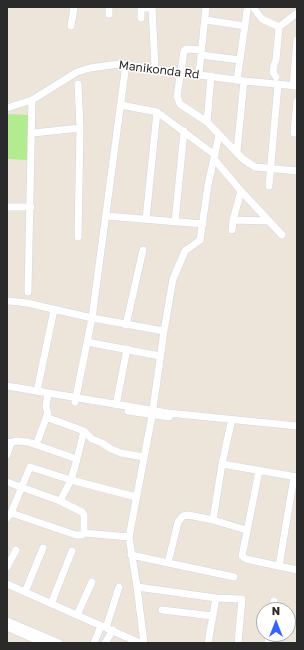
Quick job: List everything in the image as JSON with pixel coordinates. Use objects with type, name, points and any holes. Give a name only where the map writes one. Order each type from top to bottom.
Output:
[{"type":"street","points":[[71,26],[74,7]]},
{"type":"street","points":[[199,74],[206,7]]},
{"type":"street","points":[[141,18],[141,8],[152,8],[156,68]]},
{"type":"street","points":[[237,151],[240,60],[245,26],[250,9],[262,19],[279,26]]},
{"type":"street","points":[[269,186],[269,170],[278,72],[276,60],[279,26],[297,13]]},
{"type":"street","points":[[205,20],[245,26]]},
{"type":"street","points":[[295,86],[297,40]]},
{"type":"street","points":[[240,60],[186,49],[184,51],[177,96],[180,104],[207,122],[237,151],[243,159],[255,168],[297,172]]},
{"type":"street","points":[[76,400],[92,318],[126,64]]},
{"type":"street","name":"Manikonda Rd","points":[[7,108],[30,101],[77,72],[102,65],[126,64],[240,80],[276,82],[295,86]]},
{"type":"street","points":[[207,122],[211,76]]},
{"type":"street","points":[[78,84],[80,128],[78,237]]},
{"type":"street","points":[[28,292],[32,133],[30,101]]},
{"type":"street","points":[[297,101],[294,133],[297,133]]},
{"type":"street","points":[[121,105],[157,112],[184,131],[214,157],[241,191],[282,235]]},
{"type":"street","points":[[146,219],[157,112]]},
{"type":"street","points":[[32,133],[80,128]]},
{"type":"street","points":[[175,222],[184,131]]},
{"type":"street","points":[[144,643],[129,537],[152,413],[173,279],[185,251],[200,240],[219,135]]},
{"type":"street","points":[[232,230],[233,220],[241,191]]},
{"type":"street","points":[[7,207],[30,207]]},
{"type":"street","points":[[106,216],[203,224]]},
{"type":"street","points":[[233,220],[268,221]]},
{"type":"street","points":[[126,325],[143,250]]},
{"type":"street","points":[[9,301],[26,303],[126,325],[164,331]]},
{"type":"street","points":[[37,391],[54,310]]},
{"type":"street","points":[[87,342],[160,356]]},
{"type":"street","points":[[116,405],[127,349]]},
{"type":"street","points":[[7,386],[37,391],[48,395]]},
{"type":"street","points":[[7,390],[48,395],[152,413],[297,430]]},
{"type":"street","points":[[36,445],[48,413],[46,407],[48,395]]},
{"type":"street","points":[[76,400],[116,405],[152,413],[297,426]]},
{"type":"street","points":[[46,417],[84,431],[92,440],[102,443],[121,453],[144,456]]},
{"type":"street","points":[[213,520],[222,464],[231,423]]},
{"type":"street","points":[[60,501],[71,480],[84,431]]},
{"type":"street","points":[[7,455],[9,443],[22,440],[77,459]]},
{"type":"street","points":[[222,464],[296,477],[279,566]]},
{"type":"street","points":[[129,537],[84,533],[82,535],[76,535],[9,516],[30,467],[71,480],[136,497]]},
{"type":"street","points":[[259,471],[246,530],[242,553],[243,558],[297,570]]},
{"type":"street","points":[[7,482],[60,501],[82,512],[84,515],[84,533]]},
{"type":"street","points":[[168,563],[178,522],[183,516],[188,515],[213,520],[246,530]]},
{"type":"street","points":[[25,592],[43,548]]},
{"type":"street","points":[[7,567],[16,550]]},
{"type":"street","points":[[51,604],[72,552]]},
{"type":"street","points":[[131,555],[234,578]]},
{"type":"street","points":[[77,615],[92,582]]},
{"type":"street","points":[[7,584],[140,643]]},
{"type":"street","points":[[105,643],[107,628],[120,587]]},
{"type":"street","points":[[137,587],[216,598],[242,599],[238,643]]},
{"type":"street","points":[[208,643],[216,598]]},
{"type":"street","points":[[162,610],[213,616]]},
{"type":"street","points":[[7,621],[59,643]]},
{"type":"street","points":[[7,628],[43,643]]},
{"type":"street","points":[[94,643],[107,628]]},
{"type":"green space","points":[[7,115],[28,115],[28,160],[7,159]]}]
